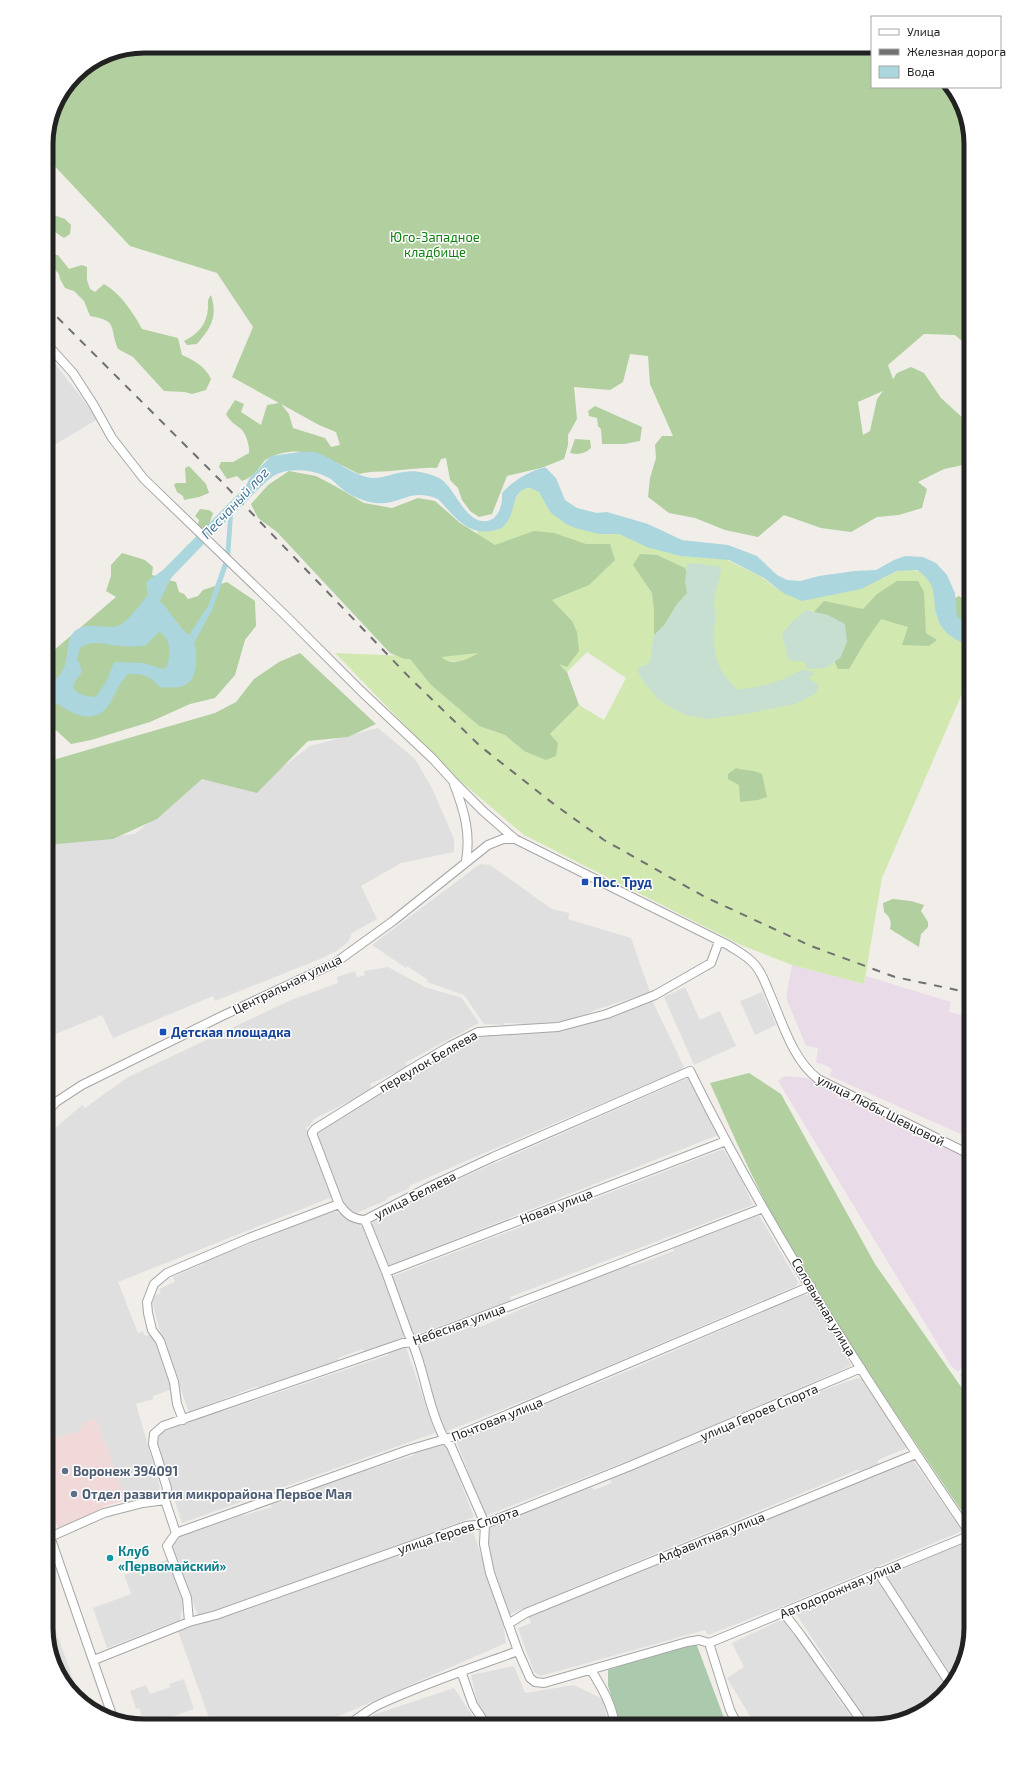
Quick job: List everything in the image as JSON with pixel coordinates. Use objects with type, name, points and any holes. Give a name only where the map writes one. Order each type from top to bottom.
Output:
[{"type":"street","name":"улица Любы Шевцовой","points":[[53,351],[73,373],[93,404],[112,438],[144,479],[361,691],[433,759],[453,781],[515,839],[719,941],[747,957],[760,972],[793,1047],[801,1061],[812,1075],[964,1152]]},
{"type":"street","points":[[453,781],[463,809],[469,836],[466,861]]},
{"type":"street","name":"Центральная улица","points":[[53,1105],[82,1085],[222,1016],[335,963],[393,921],[466,861],[494,841],[508,838],[515,839]]},
{"type":"street","name":"переулок Беляева","points":[[339,1204],[312,1133],[315,1129],[450,1046],[478,1032],[558,1027],[607,1014],[654,995],[711,963],[719,941]]},
{"type":"street","name":"Соловьиная улица","points":[[690,1071],[763,1208],[861,1368],[916,1454],[964,1525]]},
{"type":"street","name":"улица Беляева","points":[[339,1204],[346,1214],[354,1219],[365,1220],[431,1186],[493,1157],[690,1071]]},
{"type":"street","name":"Новая улица","points":[[386,1272],[726,1141]]},
{"type":"street","points":[[182,1420],[177,1404],[174,1382],[160,1341],[152,1330],[148,1313],[147,1302],[149,1293],[154,1284],[160,1276],[249,1238],[339,1204]]},
{"type":"street","name":"Небесная улица","points":[[165,1500],[167,1488],[154,1444],[154,1434],[162,1426],[396,1346],[413,1342],[497,1312],[582,1277],[763,1208]]},
{"type":"street","points":[[365,1220],[408,1333],[413,1342],[429,1400],[442,1435],[451,1446],[485,1524],[484,1544],[490,1573],[518,1651],[530,1678],[535,1682],[544,1683],[687,1642],[699,1640],[709,1643],[730,1710],[734,1719]]},
{"type":"street","name":"Почтовая улица","points":[[176,1533],[408,1450],[446,1439],[604,1375],[811,1286]]},
{"type":"street","name":"улица Героев Спорта","points":[[94,1660],[189,1622],[216,1615],[466,1526],[485,1524],[630,1466],[861,1368]]},
{"type":"street","name":"Алфавитная улица","points":[[508,1624],[526,1613],[916,1454]]},
{"type":"street","points":[[53,1537],[82,1525],[104,1513],[143,1503],[165,1500],[176,1533],[167,1546],[188,1598],[189,1622]]},
{"type":"street","name":"Автодорожная улица","points":[[709,1643],[964,1538]]},
{"type":"street","points":[[53,1546],[111,1713]]},
{"type":"street","points":[[878,1572],[947,1680]]},
{"type":"street","points":[[783,1612],[860,1719]]},
{"type":"street","points":[[364,1719],[378,1706],[461,1671],[518,1651]]},
{"type":"street","points":[[590,1670],[606,1695],[612,1709],[614,1719]]},
{"type":"street","points":[[461,1671],[473,1705],[482,1719]]},
{"type":"shaded area","points":[[53,361],[98,419],[53,446]]},
{"type":"shaded area","points":[[378,728],[415,759],[432,788],[454,839],[454,852],[401,863],[361,886],[377,919],[352,933],[348,942],[337,951],[320,959],[215,1001],[213,996],[113,1038],[102,1015],[53,1035],[53,841],[135,834],[205,775],[255,788],[310,746]]},
{"type":"shaded area","points":[[480,864],[490,865],[552,909],[569,913],[568,919],[631,938],[650,992],[595,1010],[574,1021],[554,1025],[505,1023],[504,1025],[484,1024],[464,995],[427,982],[428,980],[407,966],[406,968],[372,945]]},
{"type":"shaded area","points":[[792,965],[864,984],[866,976],[951,1002],[949,1012],[964,1015],[964,1136],[830,1076],[832,1069],[823,1064],[816,1063],[818,1048],[806,1046],[786,998]]},
{"type":"shaded area","points":[[388,967],[425,987],[462,998],[479,1023],[405,1063],[407,1067],[370,1084],[372,1090],[314,1119],[309,1126],[306,1127],[335,1196],[118,1282],[138,1333],[143,1331],[145,1336],[153,1334],[173,1389],[153,1396],[153,1399],[136,1404],[160,1487],[158,1492],[126,1500],[96,1419],[81,1430],[53,1440],[54,1129],[82,1105],[85,1108],[128,1077],[291,1000],[338,983],[337,977],[355,971],[357,977],[365,975],[364,971]]},
{"type":"shaded area","points":[[685,987],[700,1020],[720,1011],[736,1046],[694,1065],[664,997]]},
{"type":"shaded area","points":[[762,992],[776,1025],[755,1035],[740,1001]]},
{"type":"shaded area","points":[[652,1000],[684,1067],[681,1070],[409,1186],[410,1188],[387,1198],[387,1200],[356,1213],[349,1209],[344,1202],[315,1133],[411,1072],[463,1042],[481,1035],[558,1031],[630,1010]]},
{"type":"shaded area","points":[[784,1076],[807,1078],[964,1157],[964,1365],[958,1372],[951,1366],[778,1081]]},
{"type":"shaded area","points":[[690,1077],[718,1135],[390,1265],[385,1262],[371,1226],[373,1222],[408,1207],[407,1205],[431,1194],[430,1192]]},
{"type":"shaded area","points":[[723,1149],[738,1173],[753,1205],[510,1297],[511,1301],[413,1336],[391,1277]]},
{"type":"shaded area","points":[[331,1211],[340,1213],[356,1221],[365,1229],[404,1337],[364,1353],[363,1349],[338,1358],[339,1361],[262,1387],[255,1387],[189,1412],[159,1328],[151,1297],[161,1293],[159,1289],[175,1282],[173,1277],[203,1264],[202,1263]]},
{"type":"shaded area","points":[[759,1215],[798,1282],[796,1286],[556,1388],[445,1432],[427,1381],[419,1346],[479,1324],[480,1327],[586,1281],[629,1265],[630,1267],[674,1251],[673,1248]]},
{"type":"shaded area","points":[[804,1294],[810,1296],[851,1365],[653,1451],[485,1516],[456,1440],[527,1413],[526,1412],[630,1370]]},
{"type":"shaded area","points":[[406,1347],[435,1433],[182,1523],[155,1439],[158,1434],[223,1409],[224,1411],[389,1355],[388,1352]]},
{"type":"shaded area","points":[[964,1370],[964,1381],[960,1375]]},
{"type":"shaded area","points":[[857,1378],[863,1379],[907,1448],[878,1460],[878,1465],[861,1471],[857,1470],[510,1614],[489,1555],[488,1527],[592,1487],[594,1490],[612,1483],[610,1479],[709,1438],[719,1436],[821,1391]]},
{"type":"shaded area","points":[[96,1419],[126,1500],[105,1506],[90,1517],[58,1528],[53,1515],[53,1440],[81,1430],[83,1423]]},
{"type":"shaded area","points":[[445,1442],[474,1517],[316,1575],[198,1616],[172,1546],[180,1536],[244,1514],[245,1515],[272,1507],[271,1505],[334,1481],[414,1455],[414,1452]]},
{"type":"shaded area","points":[[913,1460],[962,1531],[793,1602],[708,1635],[705,1630],[541,1676],[534,1672],[518,1628],[531,1623],[529,1617],[736,1531]]},
{"type":"shaded area","points":[[472,1528],[502,1618],[506,1643],[332,1719],[206,1719],[209,1718],[178,1631]]},
{"type":"shaded area","points":[[964,1541],[963,1640],[957,1663],[951,1675],[886,1577]]},
{"type":"shaded area","points":[[169,1559],[184,1600],[180,1620],[107,1648],[93,1608],[131,1594],[124,1575]]},
{"type":"shaded area","points":[[877,1578],[945,1683],[924,1704],[913,1710],[896,1716],[867,1719],[795,1612]]},
{"type":"shaded area","points":[[783,1619],[794,1635],[796,1635],[852,1719],[752,1719],[727,1678],[744,1667],[732,1643]]},
{"type":"shaded area","points":[[53,1623],[76,1688],[68,1679],[58,1657],[53,1634]]},
{"type":"shaded area","points":[[513,1666],[525,1693],[574,1685],[603,1699],[607,1719],[488,1719],[478,1704],[471,1675]]},
{"type":"shaded area","points":[[184,1679],[194,1709],[165,1719],[143,1719],[139,1708],[136,1709],[130,1691],[146,1685],[150,1694],[171,1687],[169,1684]]},
{"type":"shaded area","points":[[454,1688],[474,1719],[371,1719],[373,1715]]},
{"type":"green space","name":"Юго-Западное кладбище","points":[[144,53],[871,53],[871,88],[945,88],[955,104],[962,126],[964,138],[964,343],[955,335],[924,334],[888,365],[893,379],[897,373],[911,367],[924,373],[941,398],[963,418],[963,465],[944,469],[918,482],[927,489],[922,508],[899,515],[877,517],[851,532],[821,528],[784,515],[758,537],[725,530],[695,518],[669,513],[648,497],[650,478],[656,458],[655,445],[662,436],[673,436],[650,384],[648,356],[630,354],[623,382],[610,390],[574,387],[577,419],[568,435],[568,445],[564,459],[541,468],[507,476],[492,514],[479,517],[470,511],[462,500],[458,488],[450,480],[446,458],[441,459],[437,468],[420,468],[359,474],[326,458],[314,454],[292,452],[279,454],[267,459],[253,474],[242,481],[237,476],[227,479],[219,467],[221,462],[233,462],[249,453],[246,437],[241,429],[231,421],[226,414],[235,400],[244,404],[241,412],[261,425],[267,405],[279,403],[232,377],[253,327],[217,273],[130,246],[53,164],[53,138],[56,121],[68,93],[84,76],[99,65],[121,56]],"holes":[[[883,391],[877,399],[870,431],[863,435],[858,402]],[[281,404],[319,425],[336,432],[340,445],[331,447],[325,438],[293,428],[289,414]]]},
{"type":"green space","points":[[53,215],[65,219],[71,225],[70,234],[64,238],[53,230]]},
{"type":"green space","points":[[53,255],[58,255],[69,269],[82,265],[87,267],[87,280],[90,289],[95,292],[104,284],[110,288],[126,304],[142,329],[178,338],[182,355],[199,364],[209,375],[211,379],[206,390],[192,394],[185,392],[164,391],[133,357],[118,349],[112,326],[105,320],[90,316],[84,301],[74,291],[65,288],[59,274],[53,268]]},
{"type":"green space","points":[[211,295],[214,310],[212,322],[206,333],[197,344],[187,345],[184,341],[194,335],[204,324],[208,308],[208,300]]},
{"type":"green space","points":[[595,406],[642,427],[640,441],[624,444],[602,444],[601,429],[598,426],[597,418],[589,416],[588,411]]},
{"type":"green space","points":[[575,439],[590,440],[591,448],[581,454],[570,453]]},
{"type":"green space","points":[[189,466],[206,484],[209,493],[184,500],[183,496],[177,492],[174,485],[176,483],[186,483],[185,468]]},
{"type":"green space","points":[[289,471],[316,476],[364,503],[392,508],[418,498],[435,501],[460,523],[495,545],[534,531],[554,533],[586,544],[610,544],[615,560],[589,585],[552,600],[572,621],[577,632],[579,651],[567,667],[559,664],[567,672],[579,705],[550,734],[558,743],[556,756],[546,760],[524,751],[505,735],[479,726],[431,685],[410,659],[405,659],[390,653],[277,532],[258,518],[251,504],[268,485]],"holes":[[[478,653],[474,656],[455,662],[450,662],[441,657]]]},
{"type":"green space","points":[[530,488],[539,492],[541,495],[636,541],[680,556],[725,559],[760,576],[783,593],[884,578],[904,570],[917,571],[928,579],[932,586],[936,602],[937,617],[964,639],[964,689],[882,878],[864,984],[792,965],[741,945],[524,835],[452,774],[335,653],[408,656],[431,685],[479,726],[505,735],[524,751],[550,734],[579,705],[604,720],[626,678],[587,652],[567,672],[548,653],[483,651],[462,662],[445,661],[413,644],[478,531],[487,531],[509,519],[513,504],[521,490]]},
{"type":"green space","points":[[200,509],[209,510],[213,513],[206,529],[199,529],[199,520],[195,516]]},
{"type":"green space","points":[[122,553],[145,560],[153,567],[152,575],[176,582],[179,592],[184,594],[188,599],[198,596],[203,590],[227,582],[255,601],[256,626],[245,640],[235,675],[215,698],[190,704],[150,722],[91,740],[71,744],[53,727],[53,651],[116,597],[106,591],[111,576],[111,565]]},
{"type":"green space","points":[[640,554],[657,555],[685,568],[693,584],[674,631],[654,635],[652,593],[633,565]]},
{"type":"green space","points":[[696,563],[721,567],[714,598],[714,639],[716,656],[719,665],[729,681],[737,689],[745,689],[779,681],[801,670],[809,671],[815,674],[808,678],[818,685],[818,689],[815,694],[795,704],[745,714],[708,719],[685,715],[660,701],[642,680],[638,672],[639,667],[650,662],[654,635],[664,625],[677,604],[687,593],[685,582],[687,564]]},
{"type":"green space","points":[[897,581],[918,581],[924,592],[926,633],[937,640],[929,646],[902,645],[908,627],[881,619],[849,669],[838,669],[812,614],[824,601],[863,609],[877,594]]},
{"type":"green space","points":[[959,596],[964,599],[964,625],[954,621],[953,602],[955,598]]},
{"type":"green space","points":[[806,610],[828,615],[845,624],[847,642],[840,658],[826,668],[807,669],[805,662],[788,660],[782,633]]},
{"type":"green space","points":[[300,653],[376,724],[348,737],[308,741],[257,793],[202,779],[157,819],[113,839],[53,844],[53,760],[215,713],[236,702],[254,679],[279,662]]},
{"type":"green space","points":[[736,768],[755,771],[762,774],[767,797],[758,800],[740,802],[739,785],[728,779],[728,774]]},
{"type":"green space","points":[[893,899],[911,901],[924,905],[921,911],[928,922],[928,927],[921,934],[919,947],[890,929],[891,921],[884,912],[883,903]]},
{"type":"green space","points":[[749,1073],[781,1094],[875,1264],[964,1391],[964,1515],[834,1319],[779,1228],[738,1146],[710,1083]]},
{"type":"green space","points":[[696,1643],[724,1719],[618,1719],[608,1686],[608,1670],[675,1648]]},
{"type":"water","name":"Песчаный лог","points":[[300,452],[316,452],[359,475],[367,477],[382,477],[408,471],[429,474],[437,477],[448,486],[469,514],[475,519],[487,521],[496,516],[502,503],[502,493],[511,484],[533,471],[545,467],[556,478],[565,500],[577,508],[597,513],[607,512],[648,524],[682,540],[728,545],[757,556],[777,575],[787,580],[800,581],[819,576],[855,571],[876,570],[905,556],[923,557],[936,563],[947,575],[955,593],[957,617],[964,622],[964,643],[951,636],[943,629],[938,619],[932,587],[924,576],[917,570],[897,571],[861,589],[802,601],[783,593],[764,578],[729,560],[680,556],[647,547],[619,534],[599,534],[575,528],[566,524],[550,512],[539,492],[530,488],[521,491],[518,494],[510,517],[502,528],[491,531],[481,531],[465,526],[438,499],[420,495],[391,502],[376,503],[363,500],[350,494],[331,479],[318,473],[296,470],[275,475],[260,487],[233,514],[230,559],[213,608],[194,643],[196,649],[196,661],[195,670],[190,681],[181,687],[160,687],[146,676],[128,674],[110,703],[96,716],[87,717],[79,715],[53,701],[53,680],[55,680],[64,668],[68,645],[72,634],[81,627],[113,627],[126,621],[148,595],[146,582],[163,570],[246,486],[249,479],[271,456]],"holes":[[[228,519],[225,558],[208,606],[189,635],[160,601],[171,578]],[[159,632],[163,635],[169,648],[169,659],[166,668],[162,669],[144,663],[114,662],[106,682],[96,697],[80,694],[73,687],[81,674],[80,665],[77,659],[80,648],[85,645],[100,643],[123,646],[143,646],[146,645]]]},
{"type":"railway","points":[[53,313],[220,480],[410,678],[480,746],[555,805],[604,840],[705,897],[811,946],[895,977],[964,992]]},
{"type":"place","name":"Пос. Труд","points":[[585,882]]},
{"type":"place","name":"Детская площадка","points":[[163,1032]]},
{"type":"place","name":"Воронеж 394091","points":[[65,1471]]},
{"type":"place","name":"Отдел развития микрорайона Первое Мая","points":[[74,1494]]},
{"type":"place","name":"Клуб «Первомайский»","points":[[110,1558]]}]
